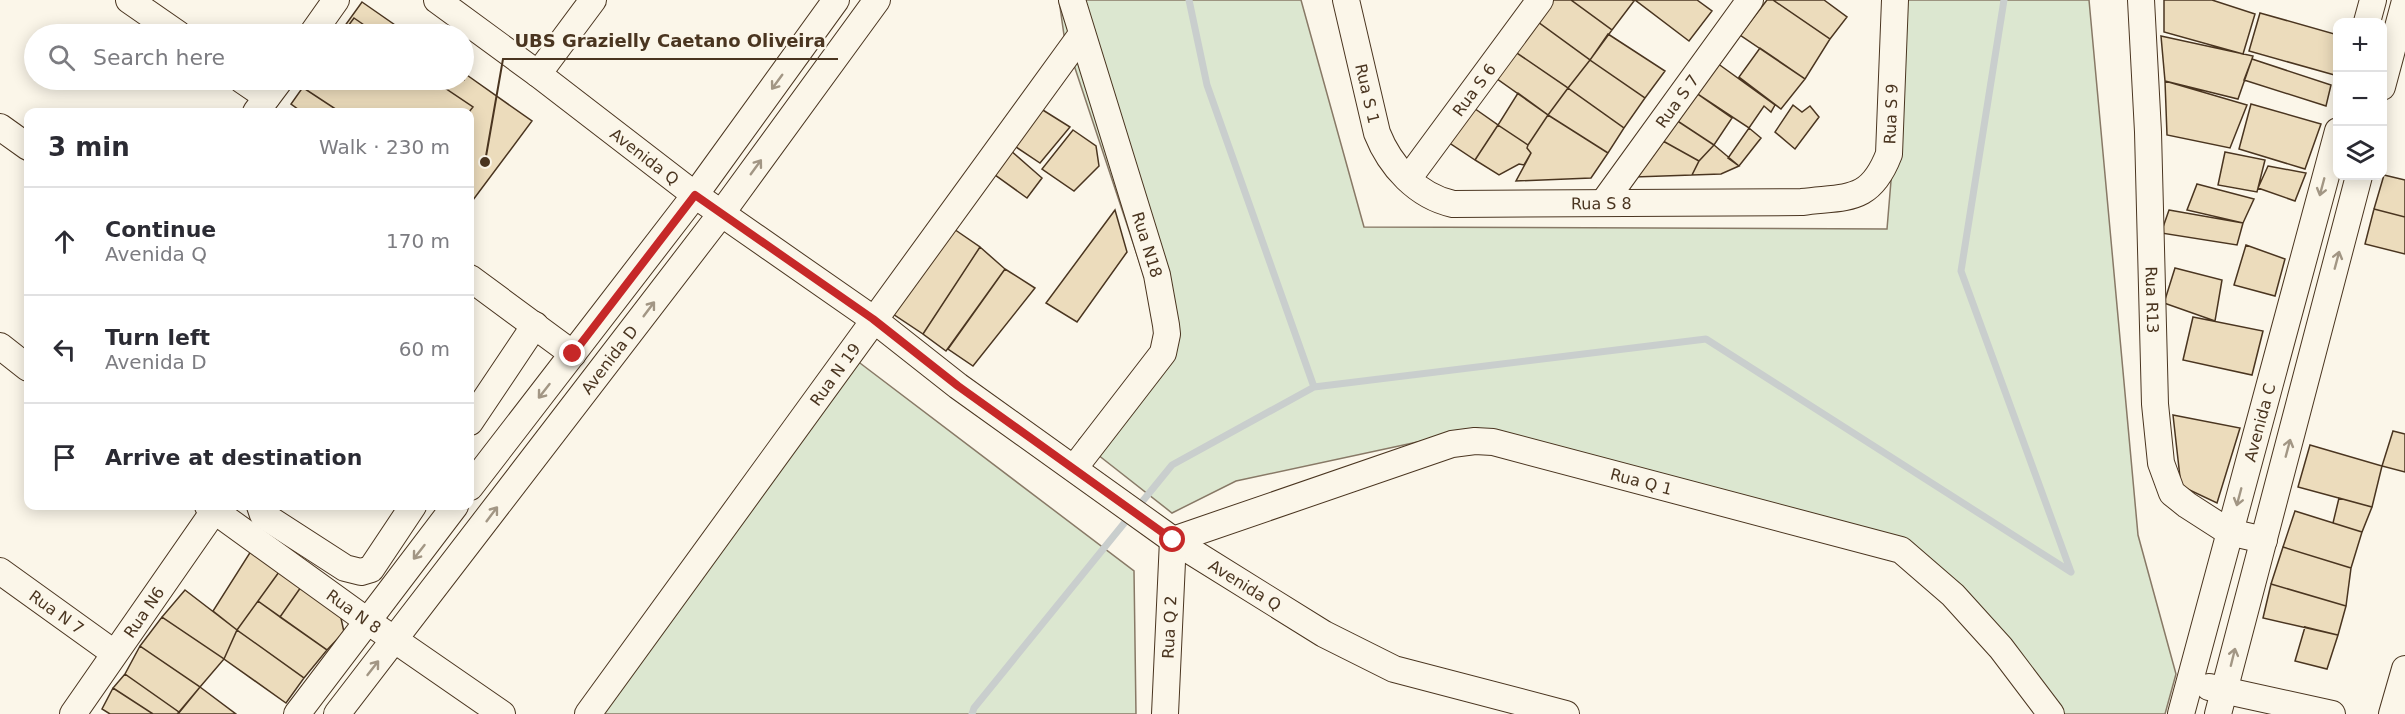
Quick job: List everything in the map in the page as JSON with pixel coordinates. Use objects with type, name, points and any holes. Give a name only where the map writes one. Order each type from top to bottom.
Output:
[{"type":"street","points":[[129,0],[164,24]]},
{"type":"street","points":[[319,24],[336,0]]},
{"type":"street","name":"Avenida Q","points":[[437,0],[470,24]]},
{"type":"street","points":[[538,74],[593,0]]},
{"type":"street","name":"Avenida D","points":[[474,482],[695,195],[836,0]]},
{"type":"street","name":"Avenida D","points":[[337,714],[721,214],[878,0]]},
{"type":"street","name":"Rua N18","points":[[1072,0],[1157,275],[1167,334],[1162,353],[1074,467]]},
{"type":"street","name":"Rua S 1","points":[[1346,0],[1377,133],[1393,163],[1408,179]]},
{"type":"street","name":"Rua S 6","points":[[1408,179],[1540,0]]},
{"type":"street","name":"Rua S 7","points":[[1603,203],[1750,0]]},
{"type":"street","name":"Rua S 9","points":[[1802,202],[1849,197],[1869,189],[1881,175],[1889,154],[1892,122],[1894,0]]},
{"type":"street","name":"Rua R13","points":[[2141,0],[2148,132],[2155,404],[2161,463],[2172,493],[2229,532],[2264,540]]},
{"type":"street","points":[[2368,18],[2373,0]]},
{"type":"street","points":[[2386,72],[2405,1]]},
{"type":"street","name":"Avenida Q","points":[[474,27],[695,195],[873,319],[958,386],[1173,540],[1324,634],[1394,669],[1566,714]]},
{"type":"street","name":"Rua N 19","points":[[588,714],[1082,34]]},
{"type":"street","points":[[0,127],[24,144]]},
{"type":"street","name":"Avenida C","points":[[2181,714],[2333,146]]},
{"type":"street","name":"Rua S 8","points":[[1408,179],[1428,195],[1453,204],[1802,202]]},
{"type":"street","name":"Avenida C","points":[[2222,702],[2358,180]]},
{"type":"street","points":[[474,281],[573,354]]},
{"type":"street","points":[[474,416],[535,325]]},
{"type":"street","points":[[0,346],[24,365]]},
{"type":"street","name":"Rua Q 1","points":[[1173,540],[1452,444],[1475,441],[1493,442],[1901,550],[1953,595],[2001,648],[2051,714]]},
{"type":"street","name":"Rua N6","points":[[73,714],[210,510]]},
{"type":"street","name":"Rua N 8","points":[[214,510],[366,620],[502,714]]},
{"type":"street","points":[[261,510],[263,515],[345,568],[362,572],[371,569],[410,510]]},
{"type":"street","points":[[297,714],[366,620],[452,510]]},
{"type":"street","name":"Rua Q 2","points":[[1165,714],[1173,540]]},
{"type":"street","name":"Rua N 7","points":[[0,571],[114,653]]},
{"type":"street","points":[[2392,714],[2405,669]]},
{"type":"street","points":[[2189,684],[2222,702],[2332,714]]},
{"type":"green space","points":[[1059,0],[1301,0],[1364,227],[1887,229],[1906,0],[2089,0],[2138,535],[2176,674],[2165,714],[2060,714],[1907,542],[1477,428],[1453,431],[1436,438],[1236,481],[1172,513],[1079,440],[1168,348],[1064,35]]},
{"type":"green space","points":[[852,357],[1134,571],[1136,714],[599,714]]},
{"type":"building","points":[[1549,0],[1571,0],[1612,30],[1590,60],[1534,19]]},
{"type":"building","points":[[1571,0],[1632,0],[1634,1],[1612,30]]},
{"type":"building","points":[[1635,0],[1697,0],[1712,11],[1689,41]]},
{"type":"building","points":[[1767,0],[1773,0],[1830,39],[1805,79],[1740,35]]},
{"type":"building","points":[[1773,0],[1824,0],[1847,17],[1830,39]]},
{"type":"building","points":[[2164,0],[2212,0],[2255,14],[2243,54],[2164,32]]},
{"type":"building","points":[[362,2],[394,24],[346,24]]},
{"type":"building","points":[[2260,13],[2333,34],[2333,75],[2249,51]]},
{"type":"building","points":[[354,18],[363,24],[350,24]]},
{"type":"building","points":[[1534,19],[1590,60],[1568,88],[1511,49]]},
{"type":"building","points":[[1608,34],[1665,71],[1645,98],[1590,60]]},
{"type":"building","points":[[2161,36],[2253,56],[2238,99],[2165,81]]},
{"type":"building","points":[[1760,48],[1805,79],[1781,109],[1739,77]]},
{"type":"building","points":[[1511,49],[1568,88],[1548,115],[1493,76]]},
{"type":"building","points":[[2252,59],[2331,85],[2326,106],[2244,80]]},
{"type":"building","points":[[1590,60],[1645,98],[1624,128],[1568,88]]},
{"type":"building","points":[[1717,63],[1775,105],[1771,112],[1764,106],[1749,128],[1696,93]]},
{"type":"building","points":[[474,80],[532,121],[474,199],[474,108],[296,108],[291,104],[301,90],[474,90]]},
{"type":"building","points":[[2165,81],[2247,105],[2230,148],[2167,135]]},
{"type":"building","points":[[1568,88],[1624,128],[1608,153],[1548,115]]},
{"type":"building","points":[[307,90],[448,90],[473,107],[472,108],[334,108]]},
{"type":"building","points":[[1518,93],[1548,115],[1528,145],[1498,125]]},
{"type":"building","points":[[1696,93],[1732,118],[1714,145],[1676,120]]},
{"type":"building","points":[[2251,104],[2321,124],[2305,169],[2239,149]]},
{"type":"building","points":[[1793,105],[1802,112],[1810,106],[1819,117],[1795,149],[1775,132]]},
{"type":"building","points":[[1471,106],[1498,125],[1475,160],[1445,140]]},
{"type":"building","points":[[1038,107],[1070,127],[1040,163],[1010,143]]},
{"type":"building","points":[[1548,115],[1608,153],[1591,178],[1516,181],[1531,153],[1527,148],[1528,145]]},
{"type":"building","points":[[1676,120],[1714,145],[1699,161],[1663,141]]},
{"type":"building","points":[[1498,125],[1528,145],[1527,148],[1531,153],[1524,165],[1519,164],[1499,175],[1475,160]]},
{"type":"building","points":[[1749,128],[1761,138],[1739,166],[1728,158]]},
{"type":"building","points":[[1073,130],[1096,146],[1099,166],[1074,191],[1042,169]]},
{"type":"building","points":[[1663,141],[1699,161],[1692,175],[1635,177]]},
{"type":"building","points":[[1714,145],[1739,166],[1721,174],[1692,175],[1699,161]]},
{"type":"building","points":[[1010,150],[1042,178],[1027,198],[991,172]]},
{"type":"building","points":[[2225,152],[2265,160],[2257,192],[2218,185]]},
{"type":"building","points":[[2268,166],[2306,173],[2295,201],[2258,188]]},
{"type":"building","points":[[2387,176],[2405,180],[2405,217],[2374,209],[2383,180],[2387,180]]},
{"type":"building","points":[[2197,184],[2254,199],[2243,223],[2187,210]]},
{"type":"building","points":[[2374,209],[2405,217],[2405,254],[2365,244]]},
{"type":"building","points":[[1115,210],[1127,252],[1077,322],[1046,303]]},
{"type":"building","points":[[2169,210],[2243,223],[2237,245],[2161,233]]},
{"type":"building","points":[[951,227],[980,247],[923,334],[887,310]]},
{"type":"building","points":[[2246,245],[2285,259],[2275,296],[2234,285]]},
{"type":"building","points":[[980,247],[1005,269],[946,351],[923,334]]},
{"type":"building","points":[[2175,268],[2222,280],[2215,321],[2164,303]]},
{"type":"building","points":[[1005,269],[1035,288],[973,366],[948,349]]},
{"type":"building","points":[[2193,317],[2263,331],[2252,375],[2183,360]]},
{"type":"building","points":[[2173,415],[2240,428],[2217,503],[2181,486]]},
{"type":"building","points":[[2393,431],[2405,434],[2405,472],[2382,466]]},
{"type":"building","points":[[2310,445],[2382,466],[2372,507],[2298,487]]},
{"type":"building","points":[[2339,498],[2372,507],[2362,532],[2333,523]]},
{"type":"building","points":[[2295,511],[2362,532],[2351,568],[2283,547]]},
{"type":"building","points":[[2283,547],[2351,568],[2346,606],[2271,584]]},
{"type":"building","points":[[251,551],[279,572],[237,630],[213,611]]},
{"type":"building","points":[[279,572],[301,587],[280,617],[258,601]]},
{"type":"building","points":[[2271,584],[2346,606],[2338,635],[2263,618]]},
{"type":"building","points":[[301,587],[339,609],[344,632],[327,650],[280,617]]},
{"type":"building","points":[[185,590],[237,630],[224,659],[162,617]]},
{"type":"building","points":[[258,601],[327,650],[304,678],[237,630]]},
{"type":"building","points":[[162,617],[224,659],[200,687],[140,646]]},
{"type":"building","points":[[2305,627],[2338,635],[2327,669],[2295,661]]},
{"type":"building","points":[[237,630],[304,678],[286,703],[224,659]]},
{"type":"building","points":[[140,646],[200,687],[179,712],[125,674]]},
{"type":"building","points":[[125,674],[179,712],[177,714],[153,714],[113,688]]},
{"type":"building","points":[[200,687],[236,714],[178,714]]},
{"type":"building","points":[[113,688],[153,714],[110,714],[102,709]]},
{"type":"waterway","points":[[1189,0],[1207,85],[1314,387]]},
{"type":"waterway","points":[[2004,0],[1961,271],[2071,572]]},
{"type":"waterway","points":[[1137,508],[1172,465],[1314,387],[1706,339],[2071,572]]},
{"type":"waterway","points":[[972,714],[974,708],[1130,516]]},
{"type":"place","name":"UBS Grazielly Caetano Oliveira","points":[[485,162]]},
{"type":"route","points":[[573,354],[695,195],[873,319],[958,386],[1173,540]]}]
